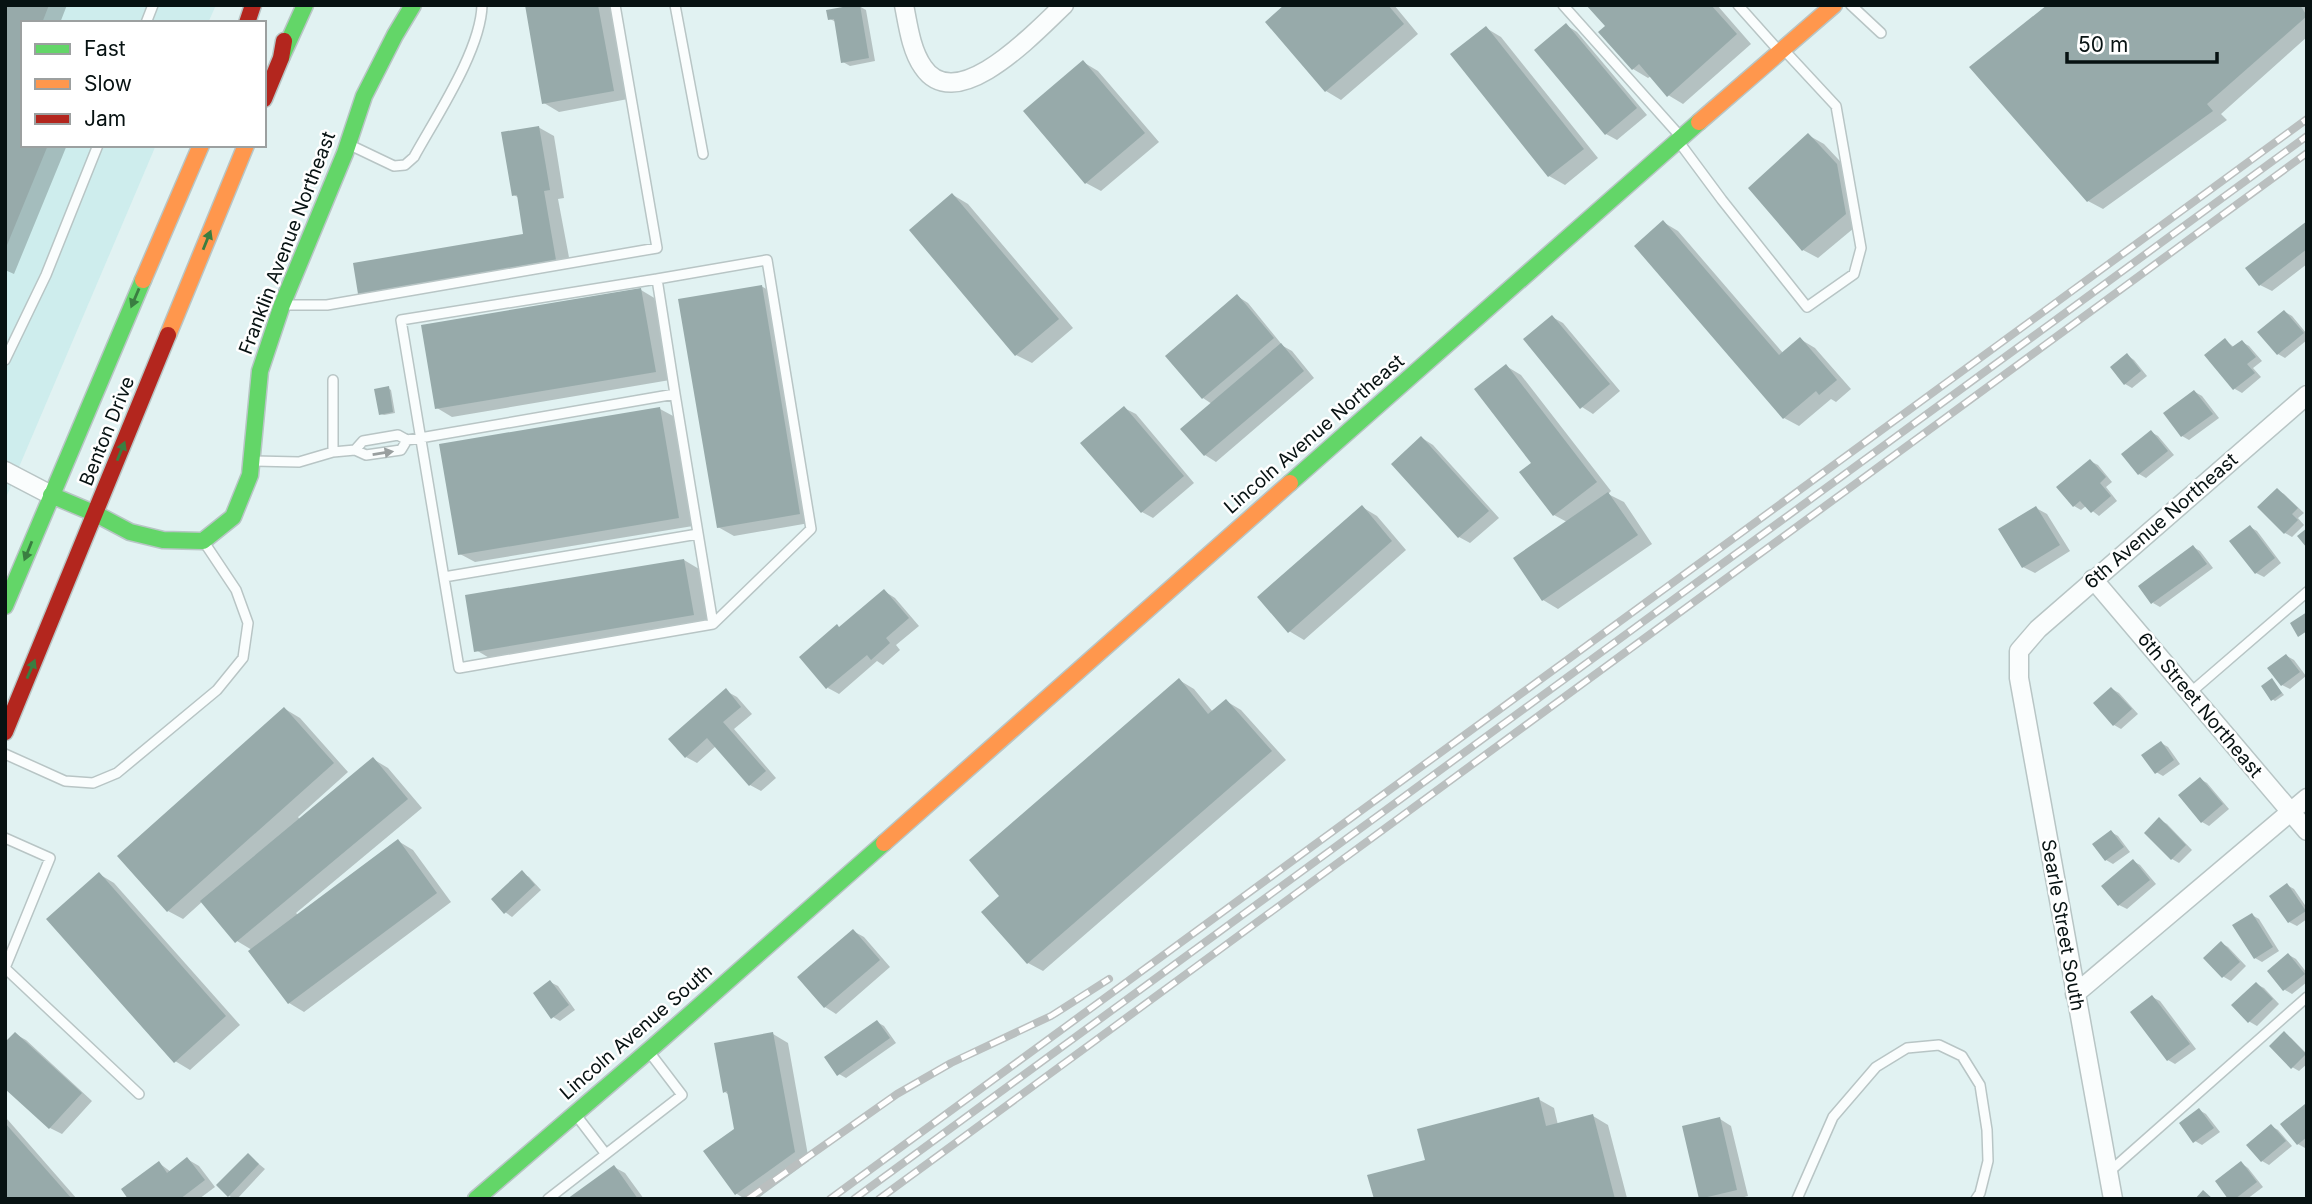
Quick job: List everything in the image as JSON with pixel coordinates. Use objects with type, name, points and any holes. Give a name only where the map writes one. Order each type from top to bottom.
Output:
[{"type":"main road","points":[[281,58],[292,5]]},
{"type":"main road","points":[[266,94],[305,5]]},
{"type":"main road","name":"Franklin Avenue Northeast","points":[[203,541],[233,517],[250,475],[260,371],[282,305],[365,96],[413,5]]},
{"type":"main road","name":"Lincoln Avenue Northeast","points":[[823,897],[1834,5]]},
{"type":"main road","name":"Benton Drive","points":[[5,607],[200,147]]},
{"type":"main road","name":"Benton Drive","points":[[5,732],[245,147]]},
{"type":"main road","points":[[51,495],[130,532],[163,540],[203,541]]},
{"type":"main road","name":"Lincoln Avenue South","points":[[476,1199],[823,897]]},
{"type":"street","points":[[904,5],[910,35],[923,68],[939,81],[966,81],[992,69],[1064,5]]},
{"type":"street","name":"6th Avenue Northeast","points":[[2019,651],[2038,629],[2093,579],[2307,395]]},
{"type":"street","points":[[5,471],[51,495]]},
{"type":"street","name":"6th Street Northeast","points":[[2093,579],[2307,831]]},
{"type":"street","name":"Searle Street South","points":[[2019,651],[2019,678],[2113,1199]]},
{"type":"street","points":[[2075,994],[2307,798]]},
{"type":"lane","points":[[348,144],[394,166],[404,164],[414,157],[474,46],[482,19],[482,5]]},
{"type":"lane","points":[[282,305],[327,305],[657,248],[615,5]]},
{"type":"lane","points":[[675,5],[703,154]]},
{"type":"lane","points":[[1563,5],[1680,139],[1722,200],[1807,307],[1854,274],[1861,248],[1836,106],[1738,5]]},
{"type":"lane","points":[[1851,5],[1881,33]]},
{"type":"lane","points":[[5,360],[46,275],[97,147]]},
{"type":"lane","points":[[767,260],[811,528],[713,624],[459,668],[401,320],[657,279],[767,260]]},
{"type":"lane","points":[[657,279],[713,624]]},
{"type":"lane","points":[[333,380],[333,452]]},
{"type":"lane","points":[[355,450],[363,441],[398,435],[407,440],[675,394]]},
{"type":"lane","points":[[252,461],[299,462],[333,452],[355,450],[366,456],[401,450],[407,440]]},
{"type":"lane","points":[[444,577],[698,534]]},
{"type":"lane","points":[[5,754],[65,781],[93,783],[117,773],[217,690],[243,658],[248,623],[236,590],[203,541]]},
{"type":"lane","points":[[2190,693],[2307,592]]},
{"type":"lane","points":[[5,838],[50,858],[6,969],[139,1094]]},
{"type":"lane","points":[[2108,1172],[2307,997]]},
{"type":"lane","points":[[1797,1199],[1833,1117],[1876,1067],[1907,1048],[1939,1045],[1962,1056],[1980,1085],[1987,1130],[1988,1161],[1976,1199]]},
{"type":"lane","points":[[548,1199],[682,1095],[649,1051]]},
{"type":"lane","points":[[575,1114],[605,1153]]},
{"type":"shaded area","points":[[5,5],[216,5],[209,21],[21,21],[21,147],[155,147],[5,500]]},
{"type":"building","points":[[5,5],[49,5],[43,21],[21,21],[21,147],[47,147],[5,250]]},
{"type":"building","points":[[525,5],[598,5],[614,91],[542,104]]},
{"type":"building","points":[[860,5],[869,58],[841,63],[834,19],[828,20],[826,10]]},
{"type":"building","points":[[1284,5],[1388,5],[1404,24],[1325,92],[1265,22]]},
{"type":"building","points":[[1586,5],[1711,5],[1737,34],[1667,97],[1639,64],[1632,70],[1598,32],[1605,26]]},
{"type":"building","points":[[2047,5],[2300,5],[2307,16],[2207,104],[2213,111],[2087,202],[1969,67]]},
{"type":"building","points":[[1566,23],[1637,108],[1605,135],[1534,50]]},
{"type":"building","points":[[1486,26],[1584,149],[1548,177],[1450,54]]},
{"type":"building","points":[[1083,60],[1145,133],[1085,184],[1023,111]]},
{"type":"building","points":[[539,126],[550,190],[544,191],[556,260],[358,294],[353,263],[523,234],[517,195],[512,196],[501,132]]},
{"type":"building","points":[[1808,133],[1837,164],[1846,214],[1802,251],[1748,188]]},
{"type":"building","points":[[952,193],[1059,319],[1015,356],[909,230]]},
{"type":"building","points":[[1663,220],[1779,355],[1800,337],[1837,380],[1819,395],[1816,391],[1783,419],[1634,246]]},
{"type":"building","points":[[2307,221],[2307,249],[2259,286],[2245,268]]},
{"type":"building","points":[[762,285],[800,514],[717,528],[678,299]]},
{"type":"building","points":[[641,288],[656,372],[435,409],[421,325]]},
{"type":"building","points":[[1237,294],[1274,338],[1202,399],[1165,356]]},
{"type":"building","points":[[2284,310],[2304,333],[2277,355],[2257,332]]},
{"type":"building","points":[[1552,315],[1610,384],[1580,409],[1523,339]]},
{"type":"building","points":[[2225,338],[2232,347],[2242,340],[2256,357],[2247,364],[2255,373],[2233,390],[2204,355]]},
{"type":"building","points":[[1281,343],[1304,371],[1204,456],[1180,429]]},
{"type":"building","points":[[2127,353],[2141,371],[2124,385],[2110,367]]},
{"type":"building","points":[[1506,364],[1597,482],[1553,516],[1519,472],[1531,463],[1474,389]]},
{"type":"building","points":[[389,386],[393,412],[379,415],[374,389]]},
{"type":"building","points":[[2194,390],[2213,414],[2181,437],[2163,413]]},
{"type":"building","points":[[1124,406],[1184,476],[1141,513],[1080,443]]},
{"type":"building","points":[[660,407],[679,518],[458,555],[439,444]]},
{"type":"building","points":[[2151,430],[2168,451],[2138,475],[2121,454]]},
{"type":"building","points":[[1421,436],[1489,511],[1458,538],[1391,464]]},
{"type":"building","points":[[2090,459],[2106,477],[2100,483],[2111,496],[2091,513],[2080,501],[2073,507],[2056,487]]},
{"type":"building","points":[[2277,488],[2298,508],[2292,514],[2298,520],[2284,534],[2257,507]]},
{"type":"building","points":[[1608,492],[1638,535],[1542,601],[1513,558]]},
{"type":"building","points":[[1362,505],[1392,541],[1288,633],[1257,597]]},
{"type":"building","points":[[2036,506],[2060,545],[2022,568],[1998,529]]},
{"type":"building","points":[[2250,525],[2275,558],[2255,574],[2229,541]]},
{"type":"building","points":[[2307,528],[2307,548],[2297,536]]},
{"type":"building","points":[[2193,545],[2207,564],[2151,604],[2138,586]]},
{"type":"building","points":[[684,559],[694,615],[474,652],[465,595]]},
{"type":"building","points":[[884,589],[909,618],[886,638],[890,643],[871,660],[867,655],[826,689],[799,657]]},
{"type":"building","points":[[2307,612],[2307,631],[2298,637],[2290,623]]},
{"type":"building","points":[[2286,654],[2300,672],[2281,686],[2267,668]]},
{"type":"building","points":[[1179,678],[1208,714],[1226,699],[1272,751],[1027,964],[981,912],[999,896],[969,860]]},
{"type":"building","points":[[2272,678],[2282,693],[2271,701],[2261,686]]},
{"type":"building","points":[[2111,687],[2132,709],[2113,726],[2093,703]]},
{"type":"building","points":[[726,688],[741,707],[723,722],[766,771],[749,786],[707,738],[685,758],[668,739]]},
{"type":"building","points":[[284,707],[334,763],[167,912],[117,856]]},
{"type":"building","points":[[2161,741],[2174,760],[2155,774],[2141,755]]},
{"type":"building","points":[[373,757],[408,799],[235,943],[200,901]]},
{"type":"building","points":[[2200,777],[2223,804],[2201,823],[2178,795]]},
{"type":"building","points":[[2159,817],[2186,845],[2171,860],[2144,833]]},
{"type":"building","points":[[2111,830],[2124,847],[2105,861],[2092,844]]},
{"type":"building","points":[[398,839],[437,893],[288,1004],[248,951]]},
{"type":"building","points":[[2133,859],[2150,880],[2118,906],[2101,886]]},
{"type":"building","points":[[522,870],[535,885],[504,914],[491,899]]},
{"type":"building","points":[[99,872],[226,1016],[174,1063],[46,919]]},
{"type":"building","points":[[2287,883],[2306,911],[2288,923],[2269,896]]},
{"type":"building","points":[[2252,913],[2273,947],[2254,959],[2232,925]]},
{"type":"building","points":[[853,929],[880,960],[824,1008],[797,977]]},
{"type":"building","points":[[2221,941],[2240,962],[2222,978],[2203,958]]},
{"type":"building","points":[[2288,953],[2305,974],[2283,991],[2267,971]]},
{"type":"building","points":[[550,980],[569,1005],[551,1019],[533,993]]},
{"type":"building","points":[[2256,982],[2273,999],[2248,1023],[2231,1005]]},
{"type":"building","points":[[2152,995],[2190,1044],[2167,1061],[2130,1012]]},
{"type":"building","points":[[877,1020],[890,1038],[837,1076],[824,1057]]},
{"type":"building","points":[[2284,1031],[2306,1054],[2291,1069],[2269,1046]]},
{"type":"building","points":[[15,1032],[82,1093],[49,1129],[5,1089],[5,1042]]},
{"type":"building","points":[[773,1032],[795,1152],[735,1195],[703,1151],[734,1129],[727,1091],[723,1093],[714,1043]]},
{"type":"building","points":[[1539,1097],[1546,1126],[1593,1114],[1615,1199],[1374,1199],[1367,1175],[1425,1160],[1417,1129]]},
{"type":"building","points":[[2305,1104],[2307,1137],[2297,1145],[2280,1124]]},
{"type":"building","points":[[2199,1108],[2214,1128],[2193,1143],[2179,1123]]},
{"type":"building","points":[[1720,1117],[1737,1190],[1699,1199],[1682,1126]]},
{"type":"building","points":[[5,1123],[72,1199],[5,1199]]},
{"type":"building","points":[[2271,1124],[2286,1141],[2261,1162],[2246,1145]]},
{"type":"building","points":[[248,1153],[259,1164],[228,1197],[216,1185]]},
{"type":"building","points":[[187,1157],[205,1180],[180,1199],[128,1199],[121,1189],[159,1161],[167,1173]]},
{"type":"building","points":[[2241,1161],[2257,1182],[2235,1199],[2228,1199],[2215,1181]]},
{"type":"building","points":[[614,1165],[638,1199],[567,1199]]},
{"type":"building","points":[[2203,1190],[2213,1199],[2195,1199]]},
{"type":"railway","points":[[830,1199],[2307,119]]},
{"type":"railway","points":[[854,1199],[2307,136]]},
{"type":"railway","points":[[879,1199],[2307,153]]},
{"type":"railway","points":[[748,1199],[897,1094],[951,1063],[1051,1016],[1109,979]]},
{"type":"traffic: fast","points":[[281,58],[305,5]]},
{"type":"traffic: fast","points":[[51,495],[130,532],[163,540],[203,541],[233,517],[250,475],[260,371],[282,305],[345,153],[364,96],[413,5]]},
{"type":"traffic: fast","points":[[1290,483],[1699,122]]},
{"type":"traffic: fast","points":[[5,606],[143,280]]},
{"type":"traffic: fast","points":[[476,1199],[884,843]]},
{"type":"traffic: slow","points":[[1699,122],[1834,5]]},
{"type":"traffic: slow","points":[[143,280],[200,147]]},
{"type":"traffic: slow","points":[[168,335],[245,147]]},
{"type":"traffic: slow","points":[[884,843],[1290,483]]},
{"type":"traffic: jam","points":[[248,21],[253,5]]},
{"type":"traffic: jam","points":[[266,94],[281,58],[284,41]]},
{"type":"traffic: jam","points":[[5,732],[168,335]]}]
